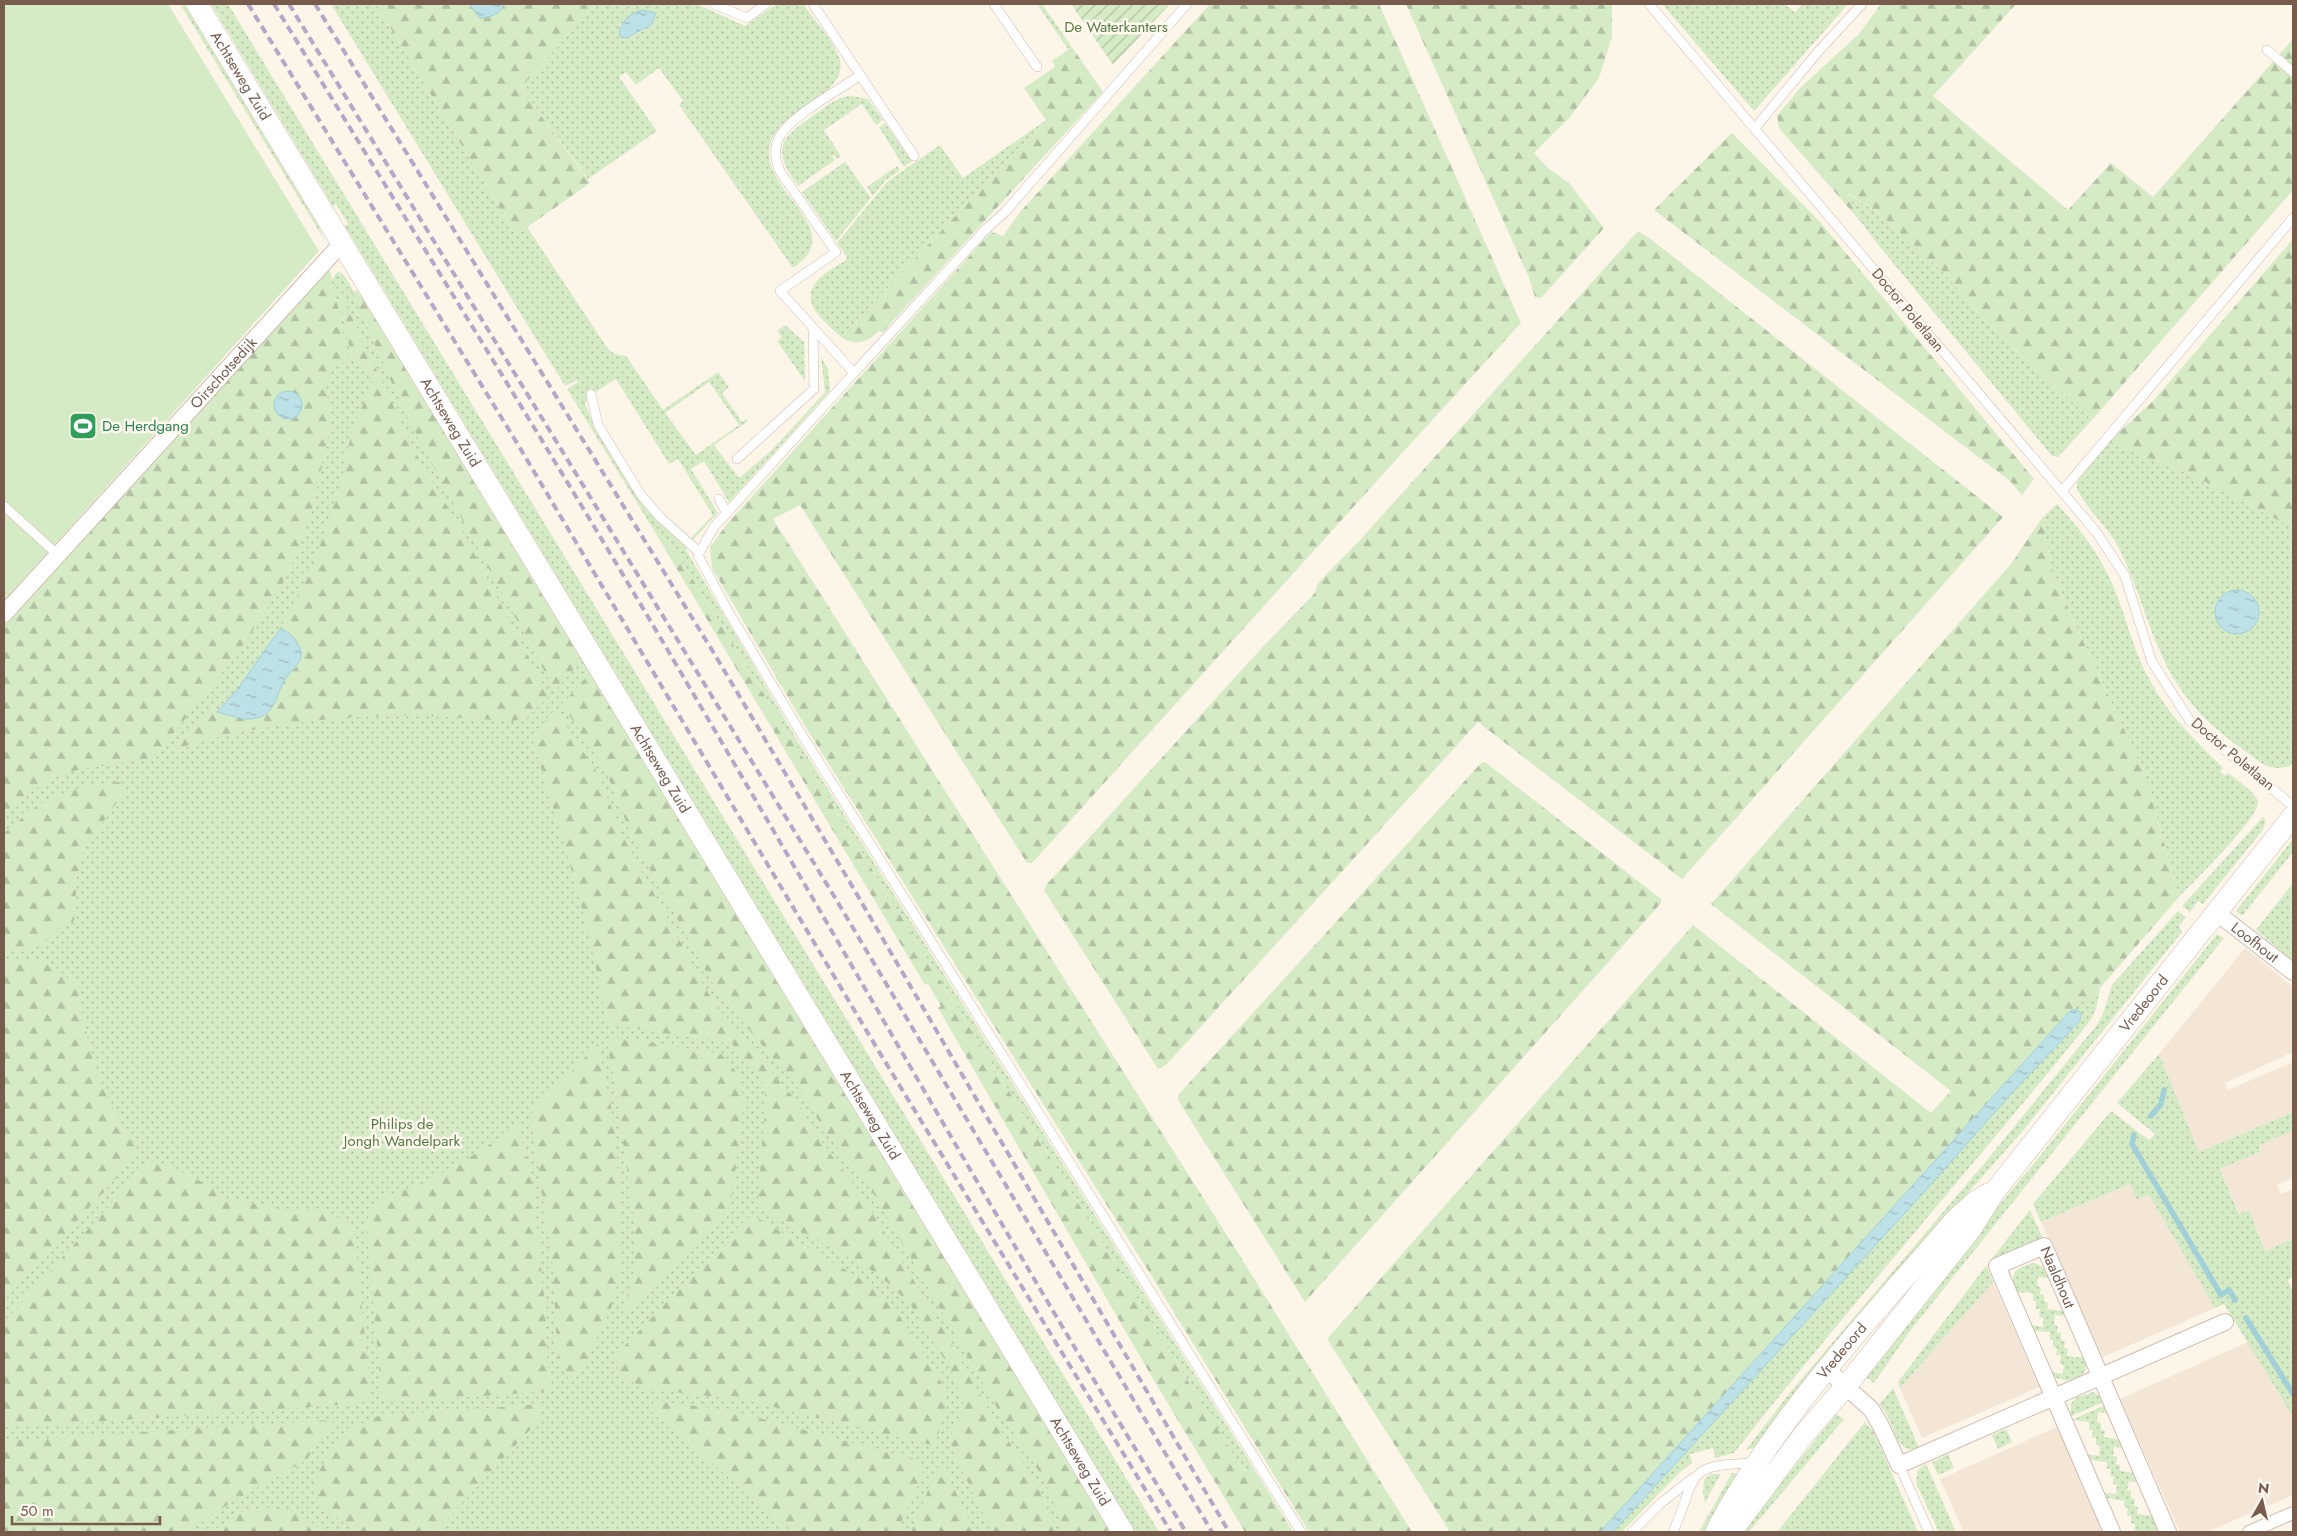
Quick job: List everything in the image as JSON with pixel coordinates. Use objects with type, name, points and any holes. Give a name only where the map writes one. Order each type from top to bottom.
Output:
[{"type":"street","name":"Achtseweg Zuid","points":[[197,4],[1123,1532]]},
{"type":"street","name":"Oirschotsedijk","points":[[4,614],[342,243]]},
{"type":"street","name":"Vredeoord","points":[[1716,1532],[1724,1516],[1766,1468],[1806,1432],[1846,1386],[1971,1229],[1995,1191],[2293,816]]},
{"type":"street","name":"Loofhout","points":[[2216,913],[2293,972]]},
{"type":"street","name":"Vredeoord","points":[[1731,1532],[1766,1468],[1789,1417],[1826,1369],[1955,1220],[1976,1201],[1995,1191]]},
{"type":"street","name":"Naaldhout","points":[[2112,1532],[1997,1266],[2044,1246],[2168,1532]]},
{"type":"street","points":[[1826,1369],[1846,1386],[1876,1417],[1899,1464],[2225,1322]]},
{"type":"street","points":[[2256,1531],[2293,1513]]},
{"type":"lane","points":[[714,4],[746,18],[766,4]]},
{"type":"lane","points":[[813,4],[859,76],[914,156]]},
{"type":"lane","points":[[994,4],[1037,67]]},
{"type":"lane","points":[[1188,4],[1005,212],[985,230],[714,527],[698,555],[724,603],[802,735],[1301,1532]]},
{"type":"lane","name":"Doctor Poletlaan","points":[[1649,4],[2063,490],[2097,533],[2125,576],[2152,662],[2190,721],[2293,806]]},
{"type":"lane","points":[[1755,128],[1817,53],[1862,4]]},
{"type":"lane","points":[[2267,50],[2293,72]]},
{"type":"lane","points":[[854,373],[780,291],[836,252],[781,173],[778,167],[776,150],[780,136],[790,124],[859,76]]},
{"type":"lane","points":[[2063,490],[2293,218]]},
{"type":"lane","points":[[738,459],[814,389],[813,329]]},
{"type":"lane","points":[[591,394],[598,425],[641,495],[661,518],[699,552]]},
{"type":"lane","points":[[719,499],[727,513]]},
{"type":"lane","points":[[4,506],[58,555]]},
{"type":"lane","points":[[1632,1532],[1661,1503],[1695,1476],[1714,1466],[1733,1463],[1766,1468]]},
{"type":"lane","points":[[1899,1464],[1929,1532]]},
{"type":"lane","points":[[1673,1532],[1687,1491],[1695,1476]]},
{"type":"shaded area","points":[[2245,948],[2293,987],[2293,1052],[2225,1083],[2228,1090],[2293,1062],[2293,1112],[2199,1152],[2159,1054]]},
{"type":"shaded area","points":[[2293,1131],[2293,1178],[2277,1185],[2281,1194],[2293,1189],[2293,1239],[2265,1251],[2249,1210],[2240,1214],[2220,1169],[2260,1152],[2258,1145]]},
{"type":"shaded area","points":[[2130,1184],[2149,1195],[2215,1308],[2101,1358],[2041,1222]]},
{"type":"shaded area","points":[[1993,1282],[2039,1387],[1922,1438],[1900,1388]]},
{"type":"shaded area","points":[[2248,1342],[2293,1417],[2293,1495],[2207,1532],[2180,1532],[2120,1399]]},
{"type":"shaded area","points":[[2057,1427],[2104,1532],[1964,1532],[1940,1479]]},
{"type":"green space","name":"De Herdgang","points":[[4,4],[168,4],[319,251],[4,601]]},
{"type":"green space","points":[[180,4],[184,4],[318,225],[325,241]]},
{"type":"green space","points":[[211,4],[228,4],[1159,1532],[1135,1532],[345,226],[348,224],[336,204],[333,206]]},
{"type":"green space","points":[[331,4],[376,4],[516,235],[527,227],[608,349],[615,354],[626,356],[663,410],[718,372],[729,387],[722,393],[742,422],[747,419],[748,421],[714,445],[739,478],[772,450],[825,392],[821,357],[828,369],[830,391],[729,502],[704,461],[691,469],[718,513],[693,540],[691,538],[713,515],[678,459],[669,464],[616,379],[589,396],[585,404],[595,428],[646,509],[687,548],[686,550],[796,738],[1256,1472],[1243,1470],[671,544],[653,529],[567,389],[578,382],[577,380],[565,386]],"holes":[[[709,382],[739,425],[696,455],[665,413]]]},
{"type":"green space","points":[[376,4],[472,4],[471,7],[502,9],[504,4],[595,4],[521,88],[590,183],[516,235]]},
{"type":"green space","points":[[595,4],[697,4],[745,26],[777,4],[803,4],[836,50],[839,57],[840,71],[834,83],[823,94],[781,125],[772,139],[769,155],[773,170],[781,185],[810,227],[812,241],[808,254],[793,268],[679,105],[683,101],[659,68],[636,85],[626,72],[619,77],[657,131],[588,179],[521,88]],"holes":[[[635,12],[652,23],[642,31],[626,38],[620,26]]]},
{"type":"green space","points":[[1037,4],[1042,4],[1072,47],[1068,49]]},
{"type":"green space","name":"De Waterkanters","points":[[1071,4],[1170,4],[1113,65]]},
{"type":"green space","points":[[1210,4],[1379,4],[1521,323],[1032,863],[1027,863],[800,505],[773,519],[1240,1256],[1412,1532],[1309,1532],[1151,1275],[808,731],[712,568],[710,547],[727,524],[991,232],[1003,236],[1021,211]]},
{"type":"green space","points":[[1406,4],[1612,4],[1612,37],[1599,78],[1570,117],[1534,153],[1548,168],[1569,183],[1604,228],[1541,298],[1535,297],[1529,278]]},
{"type":"green space","points":[[1662,4],[1784,4],[1795,12],[1802,4],[1848,4],[1754,111]]},
{"type":"green space","points":[[1881,4],[2016,4],[1933,96],[2068,210],[2111,163],[2153,197],[2293,39],[2293,190],[2092,420],[1992,328],[1945,274],[1881,215],[1848,193],[1861,222],[1779,128],[1777,116],[1801,87],[1859,34]]},
{"type":"green space","points":[[1072,47],[1103,92],[882,333],[879,331],[866,341],[861,342],[852,342],[841,337],[1046,120],[1024,88],[1055,67],[1052,61]]},
{"type":"green space","points":[[846,96],[868,99],[883,120],[876,125],[862,104],[824,130],[841,156],[837,159],[834,155],[832,156],[835,160],[798,186],[789,172],[782,152],[788,137],[795,129],[833,102]]},
{"type":"green space","points":[[1046,120],[841,337],[822,319],[812,305],[812,289],[824,275],[846,260],[847,257],[837,243],[888,181],[940,145],[963,178]]},
{"type":"green space","points":[[885,123],[912,161],[904,167],[879,127]]},
{"type":"green space","points":[[1732,133],[1820,222],[2034,479],[2022,495],[2010,481],[1654,210]]},
{"type":"green space","points":[[845,162],[871,198],[836,241],[802,192]]},
{"type":"green space","points":[[897,166],[900,170],[886,180],[873,196],[867,187]]},
{"type":"green space","points":[[1847,193],[1881,215],[1945,274],[1992,328],[2092,420],[2058,457],[2052,456],[1880,247],[1861,222]]},
{"type":"green space","points":[[1638,231],[1652,240],[2003,517],[1682,879],[1478,722],[1166,1065],[1158,1069],[1044,890],[1047,884],[1258,652],[1314,594],[1319,582],[1360,540]]},
{"type":"green space","points":[[2293,239],[2293,528],[2192,475],[2108,442],[2153,401]]},
{"type":"green space","points":[[326,269],[330,271],[349,360],[333,368],[326,385],[331,424],[313,506],[295,558],[277,593],[238,653],[164,745],[147,759],[77,770],[48,780],[4,812],[4,623],[322,271]]},
{"type":"green space","name":"Philips de Jongh Wandelpark","points":[[338,271],[344,275],[354,292],[358,290],[1110,1532],[4,1532],[4,665],[316,302]]},
{"type":"green space","points":[[344,275],[354,292],[358,290],[582,660],[555,691],[407,417]]},
{"type":"green space","points":[[340,292],[415,452],[466,538],[549,696],[527,718],[512,721],[414,716],[329,719],[251,730],[175,749],[211,706],[217,712],[262,716],[272,710],[283,682],[297,666],[302,651],[290,633],[280,629],[313,566],[341,483],[352,430],[373,381],[363,365],[352,359],[338,293]]},
{"type":"green space","points":[[785,325],[804,342],[805,381],[777,341],[782,337],[777,331]]},
{"type":"green space","points":[[2108,442],[2192,475],[2293,528],[2292,765],[2272,768],[2262,763],[2220,732],[2187,698],[2178,686],[2163,658],[2119,548],[2077,489],[2077,479]],"holes":[[[2242,591],[2255,626],[2243,633],[2229,632],[2228,592]]]},
{"type":"green space","points":[[2057,504],[2073,522],[2106,570],[2145,672],[2159,696],[2184,729],[2223,768],[2220,772],[2226,776],[2228,773],[2252,793],[2258,801],[2256,810],[2237,835],[2179,897],[2146,777],[2054,578],[2042,518]]},
{"type":"green space","points":[[2042,518],[2054,578],[2146,777],[2179,897],[2100,988],[2070,1011],[1600,1532],[1446,1532],[1449,1530],[1327,1339],[1693,925],[1931,1113],[1951,1091],[1711,904],[2011,564]]},
{"type":"green space","points":[[653,529],[671,544],[1243,1470],[1256,1472],[1293,1532],[1245,1532],[1152,1377],[938,1008],[941,1006],[928,984],[925,985]]},
{"type":"green space","points":[[590,673],[1048,1429],[1108,1529],[1106,1532],[1065,1532],[1044,1479],[998,1409],[872,1191],[825,1132],[806,1097],[718,993],[633,839],[606,772],[562,704]]},
{"type":"green space","points":[[555,709],[599,775],[621,833],[712,1000],[798,1103],[817,1136],[862,1195],[949,1339],[997,1425],[1034,1478],[1057,1532],[992,1532],[952,1450],[951,1434],[960,1418],[963,1403],[951,1370],[910,1304],[878,1274],[757,1207],[766,1099],[762,1081],[732,1044],[606,1024],[584,915],[532,737]]},
{"type":"green space","points":[[1485,762],[1661,899],[1661,903],[1305,1302],[1178,1100],[1179,1094],[1481,763]]},
{"type":"green space","points":[[113,781],[122,783],[125,786],[124,792],[84,850],[77,877],[74,921],[57,928],[48,940],[39,946],[30,949],[4,950],[4,833],[39,804],[70,790]]},
{"type":"green space","points":[[2263,817],[2266,821],[2262,831],[2203,904],[2198,901],[2190,912],[2182,906]]},
{"type":"green space","points":[[2293,839],[2293,852],[2242,916],[2236,911]]},
{"type":"green space","points":[[2293,883],[2293,961],[2256,930]]},
{"type":"green space","points":[[2178,911],[2186,917],[2179,926],[2182,932],[2021,1133],[1951,1212],[1763,1445],[1746,1450],[1788,1395],[1988,1159],[2096,1026],[2103,1014],[2112,985]]},
{"type":"green space","points":[[2217,934],[2224,938],[1910,1331],[1874,1383],[1864,1376],[1900,1325],[2039,1157]]},
{"type":"green space","points":[[44,960],[56,975],[75,980],[78,984],[86,1030],[104,1090],[124,1129],[137,1149],[136,1156],[4,1301],[4,962]]},
{"type":"green space","points":[[2100,988],[2096,1009],[2090,1021],[1734,1453],[1715,1458],[1713,1448],[1690,1454],[1692,1463],[1679,1473],[1622,1532],[1613,1532],[1926,1190],[2010,1095],[2080,1021],[2082,1017],[2076,1009],[2070,1011]]},
{"type":"green space","points":[[614,1037],[721,1054],[738,1074],[744,1100],[731,1205],[622,1317],[635,1267],[634,1223],[616,1089],[606,1039]]},
{"type":"green space","points":[[598,1044],[613,1116],[620,1192],[622,1264],[611,1309],[580,1373],[571,1383],[561,1366],[557,1351],[553,1268],[531,1118],[533,1111]]},
{"type":"green space","points":[[2159,1054],[2199,1152],[2293,1112],[2293,1131],[2259,1145],[2260,1152],[2220,1169],[2239,1214],[2249,1210],[2265,1251],[2293,1239],[2293,1277],[2288,1280],[2293,1292],[2293,1417],[2224,1304],[2215,1308],[2149,1195],[2137,1200],[2130,1184],[2041,1222],[2033,1204],[2111,1111],[2149,1140],[2155,1134],[2117,1103]]},
{"type":"green space","points":[[519,1125],[533,1186],[551,1391],[388,1403],[382,1397],[366,1226],[370,1210],[379,1200],[419,1184],[458,1165]]},
{"type":"green space","points":[[153,1162],[168,1165],[220,1191],[224,1198],[281,1209],[319,1209],[349,1223],[355,1232],[370,1393],[367,1403],[4,1428],[4,1322],[147,1164]]},
{"type":"green space","points":[[2030,1210],[2043,1239],[1990,1262],[1990,1261]]},
{"type":"green space","points":[[751,1214],[870,1284],[899,1315],[938,1375],[947,1399],[938,1436],[932,1445],[749,1401],[642,1388],[619,1374],[615,1356]]},
{"type":"green space","points":[[2033,1263],[2043,1268],[2049,1278],[2038,1277],[2037,1286],[2041,1287],[2040,1294],[2044,1295],[2044,1301],[2048,1303],[2047,1309],[2064,1311],[2066,1316],[2055,1315],[2054,1324],[2058,1326],[2057,1333],[2061,1333],[2061,1340],[2065,1341],[2064,1348],[2068,1349],[2067,1356],[2085,1358],[2085,1371],[2076,1378],[2063,1380],[2052,1375],[2052,1372],[2063,1374],[2064,1366],[2060,1363],[2061,1355],[2056,1355],[2057,1348],[2053,1347],[2053,1340],[2050,1340],[2050,1332],[2033,1331],[2031,1325],[2043,1327],[2043,1318],[2039,1317],[2040,1309],[2036,1309],[2033,1293],[2016,1292],[2013,1276],[2021,1267]]},
{"type":"green space","points":[[1986,1266],[1993,1282],[1900,1388],[1898,1382]]},
{"type":"green space","points":[[1893,1388],[1919,1448],[1910,1449],[1904,1447],[1899,1442],[1888,1418],[1879,1405]]},
{"type":"green space","points":[[2093,1392],[2100,1396],[2104,1402],[2071,1416],[2071,1404],[2076,1398]]},
{"type":"green space","points":[[655,1401],[729,1410],[918,1460],[922,1464],[923,1473],[897,1532],[793,1532],[653,1413],[649,1406]]},
{"type":"green space","points":[[2105,1405],[2109,1413],[2098,1412],[2097,1422],[2101,1423],[2101,1430],[2105,1431],[2104,1437],[2121,1440],[2125,1448],[2114,1447],[2113,1456],[2117,1457],[2116,1464],[2120,1465],[2120,1471],[2136,1473],[2140,1483],[2129,1481],[2127,1490],[2131,1491],[2131,1498],[2135,1499],[2134,1506],[2138,1507],[2137,1514],[2154,1516],[2158,1526],[2156,1532],[2134,1532],[2135,1524],[2131,1523],[2131,1516],[2127,1516],[2128,1508],[2124,1507],[2124,1501],[2107,1498],[2105,1493],[2116,1494],[2117,1485],[2113,1484],[2114,1477],[2110,1476],[2111,1469],[2107,1469],[2107,1462],[2090,1460],[2087,1454],[2099,1456],[2100,1446],[2096,1445],[2096,1438],[2092,1437],[2093,1430],[2089,1430],[2089,1422],[2072,1420]]},
{"type":"green space","points":[[538,1406],[541,1412],[539,1420],[435,1532],[355,1532],[322,1505],[316,1496],[315,1485],[319,1471],[328,1455],[358,1426],[371,1418],[384,1415]]},
{"type":"green space","points":[[1836,1414],[1844,1419],[1749,1532],[1743,1532]]},
{"type":"green space","points":[[330,1420],[335,1424],[305,1461],[235,1500],[187,1532],[4,1532],[4,1441]]},
{"type":"green space","points":[[1865,1422],[1873,1431],[1918,1532],[1777,1532]]},
{"type":"green space","points":[[2006,1429],[2012,1442],[1998,1449],[1992,1435]]},
{"type":"green space","points":[[1948,1454],[1954,1468],[1938,1475],[1932,1462]]},
{"type":"green space","points":[[1925,1464],[1956,1532],[1939,1532],[1916,1483],[1918,1470]]},
{"type":"green space","points":[[941,1465],[975,1532],[911,1532],[937,1468]]},
{"type":"green space","points":[[1721,1473],[1705,1503],[1703,1492],[1704,1480],[1711,1474]]},
{"type":"green space","points":[[1732,1473],[1743,1473],[1706,1532],[1699,1532]]},
{"type":"green space","points":[[273,1507],[300,1514],[325,1532],[211,1532],[241,1512]]},
{"type":"water","points":[[472,4],[504,4],[500,11],[494,15],[480,18],[471,7]]},
{"type":"water","points":[[642,10],[656,13],[651,25],[626,38],[621,37],[619,34],[624,22],[634,13]]},
{"type":"water","points":[[288,391],[298,395],[302,405],[298,415],[288,419],[278,415],[274,405],[278,395]]},
{"type":"water","points":[[2237,590],[2249,594],[2255,600],[2259,612],[2255,624],[2249,630],[2237,634],[2225,630],[2219,624],[2215,612],[2219,600],[2225,594]]},
{"type":"water","points":[[280,629],[294,638],[301,654],[298,663],[284,681],[270,710],[259,717],[251,719],[238,718],[217,712],[237,690]]},
{"type":"water","points":[[2076,1009],[2081,1013],[2080,1021],[2010,1095],[1926,1190],[1613,1532],[1600,1532],[2070,1011]]},
{"type":"waterway","points":[[2151,1116],[2161,1104],[2164,1090]]},
{"type":"waterway","points":[[2134,1135],[2132,1144],[2221,1295],[2229,1290],[2235,1300]]},
{"type":"waterway","points":[[2246,1318],[2293,1394]]},
{"type":"railway","points":[[248,4],[517,443],[875,1045],[1171,1532]]},
{"type":"railway","points":[[274,4],[649,618],[1002,1224],[1186,1532]]},
{"type":"railway","points":[[289,4],[834,896],[1212,1532]]},
{"type":"railway","points":[[315,4],[715,655],[1229,1532]]},
{"type":"place","name":"De Herdgang","points":[[83,426]]}]
